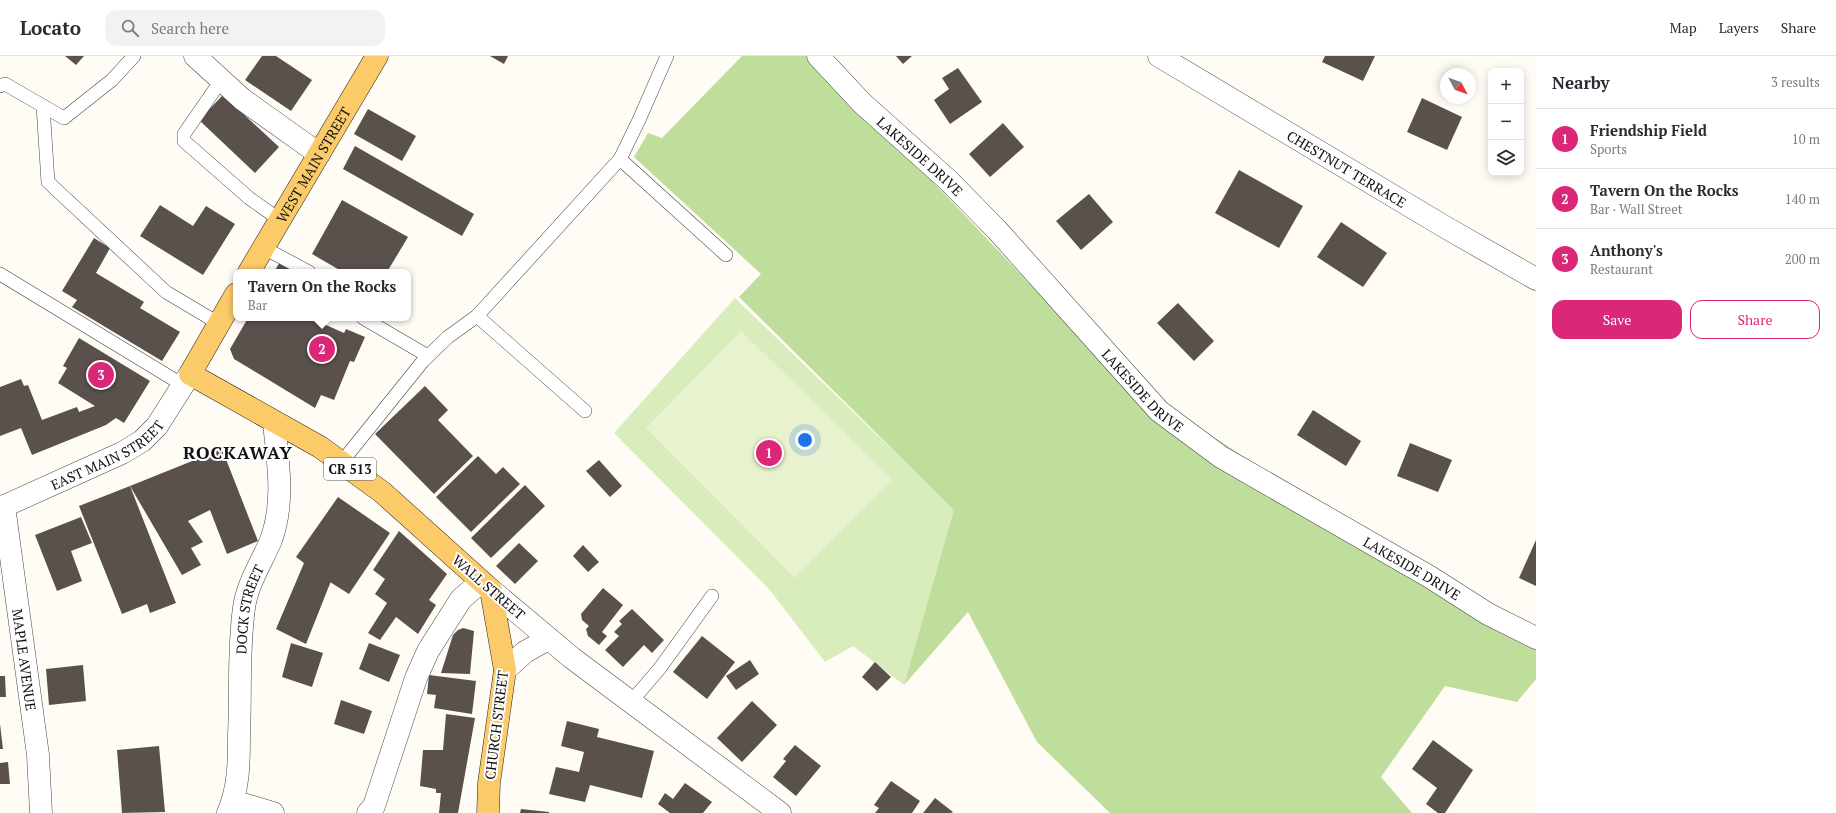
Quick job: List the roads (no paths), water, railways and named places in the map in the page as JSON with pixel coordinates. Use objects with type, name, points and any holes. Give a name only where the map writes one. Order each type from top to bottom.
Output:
[{"type":"main road","name":"WEST MAIN STREET","points":[[251,269],[376,56]]},
{"type":"main road","points":[[187,380],[233,299]]},
{"type":"main road","name":"WALL STREET","points":[[187,380],[320,447],[382,492],[486,586]]},
{"type":"main road","name":"CHURCH STREET","points":[[486,586],[505,670],[489,783],[488,813]]},
{"type":"street","points":[[195,56],[222,79],[242,99],[319,154]]},
{"type":"street","name":"LAKESIDE DRIVE","points":[[818,56],[862,103],[955,186],[997,230],[1159,411],[1221,457],[1430,577],[1488,614],[1536,638]]},
{"type":"street","name":"CHESTNUT TERRACE","points":[[1159,56],[1445,227],[1536,279]]},
{"type":"street","name":"EAST MAIN STREET","points":[[2,507],[122,453],[142,441],[157,426],[187,380]]},
{"type":"street","name":"DOCK STREET","points":[[273,813],[231,807],[238,775],[240,673],[244,606],[271,539],[278,511],[280,490],[274,423]]},
{"type":"street","name":"MAPLE AVENUE","points":[[2,507],[38,756],[41,813]]},
{"type":"street","points":[[368,813],[374,806],[416,678],[428,650],[461,599],[486,586]]},
{"type":"street","name":"WALL STREET","points":[[486,586],[548,638],[780,813]]},
{"type":"street","points":[[505,670],[525,652],[548,638]]},
{"type":"lane","points":[[0,86],[5,84],[64,118],[112,80],[134,56]]},
{"type":"lane","points":[[341,463],[428,356],[448,337],[477,316],[620,159],[639,120],[666,56]]},
{"type":"lane","points":[[222,79],[184,134],[184,141],[249,198],[280,220]]},
{"type":"lane","points":[[43,106],[48,182],[166,292],[218,323]]},
{"type":"lane","points":[[620,159],[726,255]]},
{"type":"lane","points":[[264,248],[303,269]]},
{"type":"lane","points":[[0,274],[187,380]]},
{"type":"lane","points":[[477,316],[585,411]]},
{"type":"lane","points":[[368,321],[428,356]]},
{"type":"lane","points":[[631,702],[660,668],[712,596]]},
{"type":"place","name":"Tavern On the Rocks","points":[[322,349]]},
{"type":"place","name":"Anthony's","points":[[101,375]]},
{"type":"place","name":"Friendship Field","points":[[769,453]]},
{"type":"district","name":"ROCKAWAY","points":[[238,452]]}]
